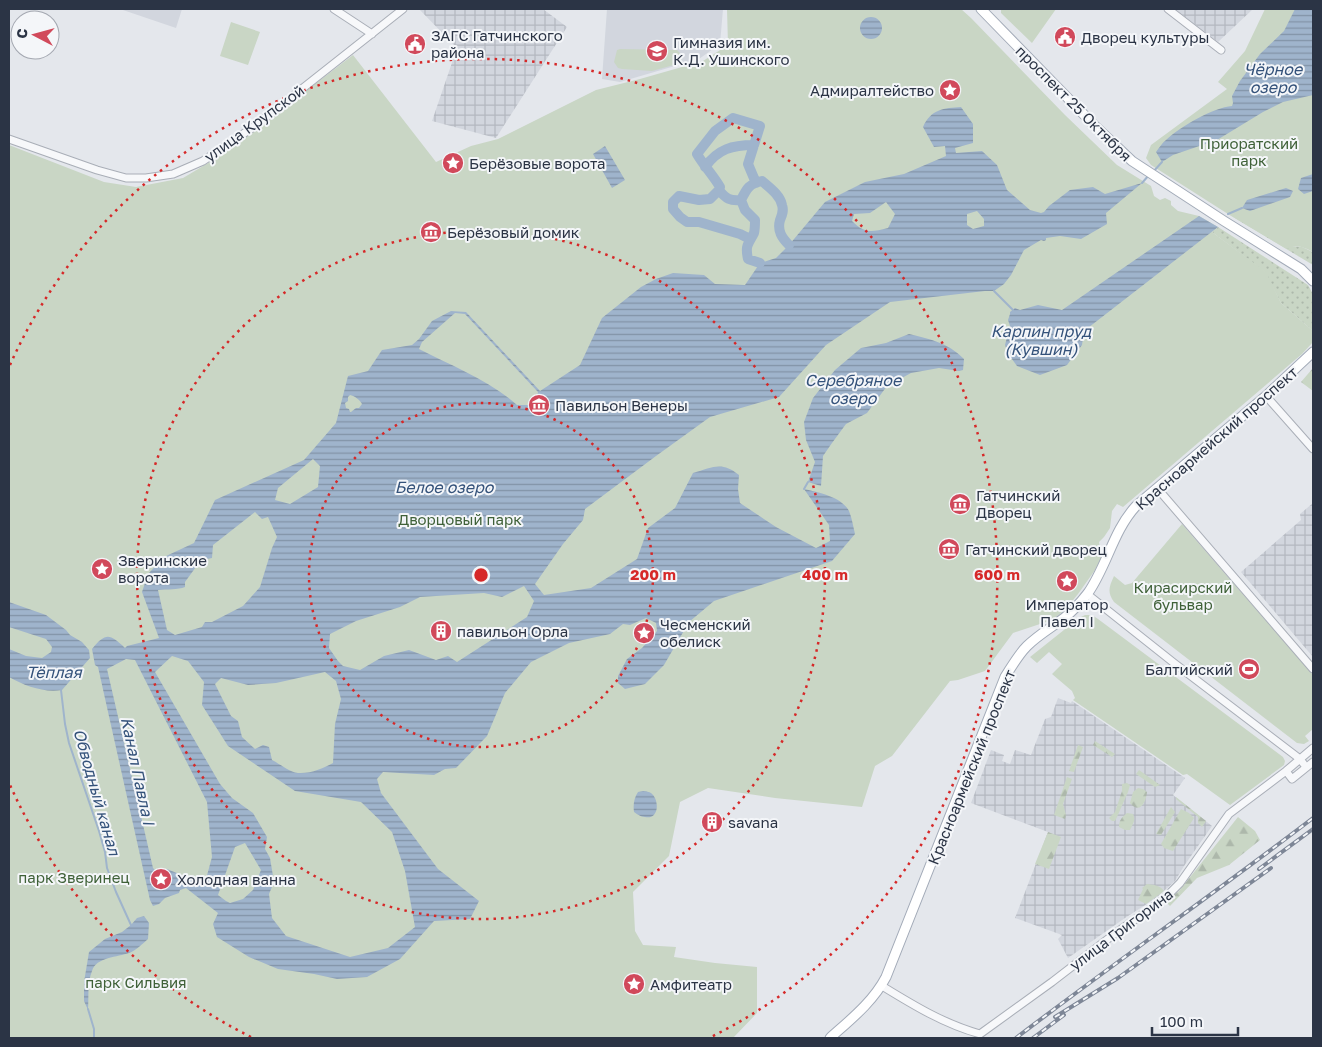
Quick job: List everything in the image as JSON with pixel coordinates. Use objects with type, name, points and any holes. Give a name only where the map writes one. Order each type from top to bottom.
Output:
[{"type":"main road","name":"проспект 25 Октября","points":[[981,9],[1132,161],[1301,269]]},
{"type":"main road","points":[[1301,269],[1313,273]]},
{"type":"main road","points":[[1301,269],[1313,281]]},
{"type":"main road","name":"Красноармейский проспект","points":[[830,1038],[868,1004],[882,986],[1006,677],[1019,654],[1028,644],[1066,617],[1087,594],[1098,578],[1128,516],[1157,488],[1266,396],[1313,352]]},
{"type":"street","points":[[334,9],[372,34]]},
{"type":"street","name":"улица Крупской","points":[[9,139],[97,170],[126,178],[146,178],[173,174],[203,162],[255,126],[403,9]]},
{"type":"street","points":[[1168,9],[1221,50]]},
{"type":"street","points":[[1266,396],[1313,449]]},
{"type":"street","points":[[1157,488],[1313,669]]},
{"type":"street","points":[[1087,594],[1300,759],[1306,768]]},
{"type":"street","name":"улица Григорина","points":[[882,986],[942,1020],[980,1034],[1164,899],[1180,883],[1229,814],[1313,748]]},
{"type":"street","points":[[1286,771],[1292,779],[1313,762]]},
{"type":"shaded area","points":[[120,9],[182,9],[176,28]]},
{"type":"shaded area","points":[[419,9],[543,9],[567,27],[496,138],[432,121],[457,48]]},
{"type":"shaded area","name":"Гимназия им. К.Д. Ушинского","points":[[607,9],[723,9],[720,44],[699,59],[620,82],[602,79]]},
{"type":"shaded area","points":[[1175,9],[1253,9],[1218,42]]},
{"type":"shaded area","points":[[1313,503],[1313,657],[1241,572],[1301,520],[1300,514]]},
{"type":"shaded area","points":[[1058,698],[1071,703],[1072,701],[1185,778],[1173,795],[1212,826],[1175,881],[1156,898],[1068,958],[1058,939],[1062,935],[1015,918],[1048,832],[971,803],[991,750],[1004,755],[1002,761],[1010,764],[1015,750],[1031,755],[1045,719],[1051,717]]},
{"type":"green space","name":"Дворцовый парк","points":[[727,9],[961,9],[1117,165],[1151,186],[1154,196],[1160,200],[1165,198],[1171,201],[1171,205],[1178,211],[1199,216],[1218,227],[1212,232],[1266,272],[1281,303],[1313,331],[1313,342],[1302,354],[1123,507],[1117,504],[1112,511],[1110,528],[1099,542],[1100,548],[1105,551],[1095,570],[1065,610],[1052,620],[1013,633],[985,671],[950,681],[892,756],[875,766],[862,807],[775,798],[708,788],[680,802],[669,856],[633,892],[635,931],[643,945],[676,947],[674,957],[757,967],[757,1013],[733,1038],[9,1038],[9,145],[104,182],[136,187],[183,178],[225,153],[353,55],[436,162],[471,146],[498,139],[596,90],[703,61],[728,45]]},
{"type":"green space","points":[[1001,9],[1056,9],[1032,43],[1001,13]]},
{"type":"green space","name":"Приоратский парк","points":[[1265,9],[1313,9],[1313,252],[1297,246],[1287,249],[1151,165],[1146,158],[1151,145],[1227,89],[1218,82],[1245,51]]},
{"type":"green space","points":[[231,22],[260,32],[248,65],[220,56]]},
{"type":"green space","points":[[617,50],[677,50],[682,55],[681,63],[652,71],[622,69],[618,68],[614,62]]},
{"type":"green space","points":[[1228,214],[1291,246],[1302,247],[1313,252],[1313,265]]},
{"type":"green space","points":[[1218,227],[1308,285],[1313,294],[1313,331],[1281,303],[1265,272],[1212,232]]},
{"type":"green space","points":[[1313,368],[1313,391],[1301,382]]},
{"type":"green space","name":"Кирасирский бульвар","points":[[1182,524],[1313,675],[1313,729],[1305,736],[1309,741],[1304,744],[1297,743],[1114,602],[1110,595],[1114,576],[1125,585],[1132,583]]},
{"type":"green space","points":[[1085,615],[1092,615],[1098,619],[1283,757],[1284,765],[1230,805],[1187,774],[1183,775],[1073,700],[1075,698],[1072,691],[1052,674],[1062,664],[1049,652],[1037,663],[1030,657]]},
{"type":"green space","points":[[1095,741],[1115,754],[1112,757],[1093,745]]},
{"type":"green space","points":[[1078,745],[1083,747],[1074,772],[1069,771]]},
{"type":"green space","points":[[1139,770],[1160,785],[1155,787],[1136,774]]},
{"type":"green space","points":[[1067,777],[1072,779],[1063,804],[1066,815],[1065,819],[1054,815]]},
{"type":"green space","points":[[1127,783],[1130,785],[1128,792],[1115,821],[1112,821],[1109,818],[1115,812],[1122,791],[1122,784]]},
{"type":"green space","points":[[1138,788],[1147,792],[1144,803],[1137,808],[1130,803],[1133,792]]},
{"type":"green space","points":[[1176,797],[1206,821],[1202,827],[1198,823],[1198,817]]},
{"type":"green space","points":[[1171,807],[1175,812],[1161,835],[1156,834]]},
{"type":"green space","points":[[1181,809],[1194,818],[1173,851],[1164,848],[1161,844]]},
{"type":"green space","points":[[1127,813],[1133,814],[1134,818],[1130,830],[1119,827],[1121,819]]},
{"type":"green space","points":[[1238,817],[1255,831],[1260,840],[1229,865],[1197,878],[1170,906],[1166,902],[1179,891]]},
{"type":"green space","points":[[1048,832],[1061,837],[1049,869],[1035,864]]},
{"type":"green space","points":[[1147,884],[1159,886],[1164,891],[1146,904],[1138,900],[1142,888]]},
{"type":"water","name":"Чёрное озеро","points":[[1295,9],[1313,9],[1313,95],[1283,102],[1217,140],[1173,155],[1162,162],[1156,152],[1172,135],[1207,114],[1232,106],[1232,96],[1240,81],[1260,54],[1284,31]]},
{"type":"water","points":[[871,17],[879,20],[882,28],[879,36],[871,39],[863,36],[860,28],[863,20]]},
{"type":"water","name":"Белое озеро","points":[[961,107],[973,124],[973,143],[955,148],[956,153],[982,151],[997,165],[1007,190],[1030,210],[1044,212],[1070,190],[1093,187],[1105,194],[1142,183],[1106,213],[1107,224],[1081,239],[1060,236],[1046,238],[1046,240],[1041,240],[1024,250],[1011,275],[1004,284],[994,291],[890,302],[826,345],[779,397],[710,417],[585,509],[583,520],[563,544],[535,584],[544,595],[591,588],[637,559],[648,528],[675,508],[693,473],[706,469],[722,467],[739,475],[740,503],[776,527],[816,548],[830,541],[829,525],[804,489],[829,496],[846,506],[852,519],[855,534],[832,561],[714,601],[689,622],[664,665],[645,684],[625,689],[618,683],[618,676],[627,659],[642,648],[657,631],[656,623],[646,618],[630,625],[623,624],[610,634],[569,643],[531,662],[505,693],[487,736],[456,768],[445,769],[434,775],[383,772],[377,779],[381,793],[438,869],[479,901],[470,919],[434,921],[400,959],[367,977],[337,979],[278,969],[249,957],[217,937],[213,924],[218,913],[186,888],[153,906],[150,900],[98,667],[95,665],[92,649],[101,640],[108,637],[125,648],[159,638],[142,592],[148,574],[164,557],[194,543],[215,500],[304,460],[336,423],[348,376],[368,371],[382,350],[412,345],[419,339],[432,321],[451,311],[466,312],[540,391],[580,365],[602,318],[641,287],[673,273],[704,275],[715,284],[745,285],[760,263],[776,258],[825,202],[865,182],[904,174],[946,156],[945,146],[934,147],[923,127],[934,113],[944,109]],"holes":[[[886,202],[895,214],[888,228],[877,230],[865,230],[852,221],[854,214],[870,213]],[[977,211],[984,219],[984,226],[973,229],[967,225],[967,214]],[[455,313],[465,314],[538,392],[537,396],[548,405],[549,409],[545,413],[541,413],[532,405],[517,405],[495,388],[419,349],[422,342]],[[350,395],[357,398],[362,404],[359,408],[350,412],[346,408],[345,403]],[[313,459],[320,466],[318,487],[290,504],[275,500],[278,488]],[[255,512],[262,519],[268,517],[277,537],[260,587],[243,606],[212,622],[205,622],[202,627],[175,635],[167,630],[158,590],[185,587],[185,582],[201,560],[212,558],[213,545]],[[524,586],[534,601],[527,617],[457,662],[448,656],[436,660],[409,650],[384,656],[360,670],[343,666],[329,648],[330,634],[356,621],[400,607],[420,597],[484,593],[502,597]],[[172,656],[188,661],[204,682],[202,705],[228,746],[295,791],[361,802],[392,832],[405,871],[415,927],[388,948],[350,957],[286,936],[272,918],[269,894],[274,882],[270,858],[265,849],[267,837],[253,813],[232,798],[220,784],[155,672]],[[126,659],[135,660],[207,802],[212,857],[206,879],[201,883],[167,869],[157,872],[153,868],[107,669]],[[325,672],[336,681],[341,699],[335,724],[333,763],[312,772],[298,773],[288,770],[272,760],[269,747],[263,745],[255,749],[242,737],[238,721],[231,716],[215,684],[221,678],[248,685],[276,683]],[[245,843],[261,870],[253,890],[243,899],[230,903],[218,895],[235,847]]]},
{"type":"water","points":[[605,146],[625,180],[612,188],[593,154]]},
{"type":"water","points":[[1313,174],[1313,191],[1304,194],[1298,189],[1301,178]]},
{"type":"water","points":[[1286,188],[1293,191],[1290,197],[1250,211],[1242,208],[1247,200]]},
{"type":"water","name":"Карпин пруд (Кувшин)","points":[[1199,216],[1218,227],[1084,331],[1082,345],[1067,365],[1040,375],[1017,366],[1005,345],[1010,326],[1008,320],[1010,312],[1015,308],[1020,310],[1038,305],[1062,310]]},
{"type":"water","name":"Серебряное озеро","points":[[909,334],[939,342],[958,353],[964,359],[963,370],[939,368],[911,373],[887,386],[867,413],[846,424],[823,456],[821,486],[808,482],[815,462],[806,440],[804,422],[813,398],[835,370],[861,348],[886,343]]},
{"type":"water","name":"Тёплая","points":[[9,602],[46,615],[70,635],[82,642],[89,650],[90,658],[62,690],[55,691],[35,688],[9,677],[9,649],[26,656],[42,658],[51,652],[52,647],[46,639],[9,627]]},
{"type":"water","points":[[638,792],[651,793],[656,800],[657,809],[653,816],[650,817],[634,812],[634,804]]},
{"type":"water","points":[[144,916],[149,923],[148,939],[132,952],[108,958],[94,966],[89,980],[88,1010],[84,1001],[84,982],[89,952],[105,939],[122,932],[137,918]]},
{"type":"waterway","points":[[741,200],[728,199],[719,190],[720,187],[697,154],[715,131],[733,118],[760,126],[748,164],[756,183]]},
{"type":"waterway","points":[[705,167],[715,156],[726,149],[754,145]]},
{"type":"waterway","points":[[1153,172],[1162,162]]},
{"type":"waterway","points":[[1142,183],[1149,175]]},
{"type":"waterway","points":[[760,263],[748,259],[747,254],[747,248],[754,233],[755,220],[745,210],[741,200],[751,185],[762,181],[781,201],[783,209],[779,224],[780,231],[782,237],[789,245]]},
{"type":"waterway","points":[[719,190],[710,199],[699,200],[679,196],[673,202],[673,209],[687,222],[699,222],[740,234],[750,239]]},
{"type":"waterway","points":[[1228,214],[1242,208]]},
{"type":"waterway","points":[[994,291],[1013,310]]},
{"type":"waterway","points":[[804,489],[808,482]]},
{"type":"waterway","name":"Обводный канал","points":[[61,690],[69,743],[99,831],[107,868],[131,925]]},
{"type":"waterway","points":[[88,1009],[94,1029],[94,1038]]},
{"type":"railway","points":[[1016,1038],[1313,818]]},
{"type":"railway","points":[[1259,869],[1313,829]]},
{"type":"railway","points":[[1055,1017],[1118,978],[1271,868]]},
{"type":"railway","points":[[1033,1038],[1064,1015]]},
{"type":"place","name":"Дворец культуры","points":[[1065,37]]},
{"type":"place","name":"ЗАГС Гатчинского района","points":[[415,44]]},
{"type":"place","name":"Гимназия им. К.Д. Ушинского","points":[[657,51]]},
{"type":"place","name":"Адмиралтейство","points":[[950,90]]},
{"type":"place","name":"Берёзовые ворота","points":[[453,163]]},
{"type":"place","name":"Берёзовый домик","points":[[431,232]]},
{"type":"place","name":"Павильон Венеры","points":[[539,405]]},
{"type":"place","name":"Гатчинский Дворец","points":[[960,504]]},
{"type":"place","name":"Гатчинский дворец","points":[[949,549]]},
{"type":"place","name":"Зверинские ворота","points":[[102,569]]},
{"type":"place","name":"Император Павел I","points":[[1067,581]]},
{"type":"place","name":"павильон Орла","points":[[441,631]]},
{"type":"place","name":"Чесменский обелиск","points":[[644,633]]},
{"type":"place","name":"Балтийский","points":[[1249,669]]},
{"type":"place","name":"savana","points":[[712,822]]},
{"type":"place","name":"Холодная ванна","points":[[161,879]]},
{"type":"place","name":"Амфитеатр","points":[[634,984]]},
{"type":"water label","name":"Канал Павла I","points":[[138,771]]},
{"type":"park label","name":"парк Зверинец","points":[[74,877]]},
{"type":"park label","name":"парк Сильвия","points":[[136,982]]}]
